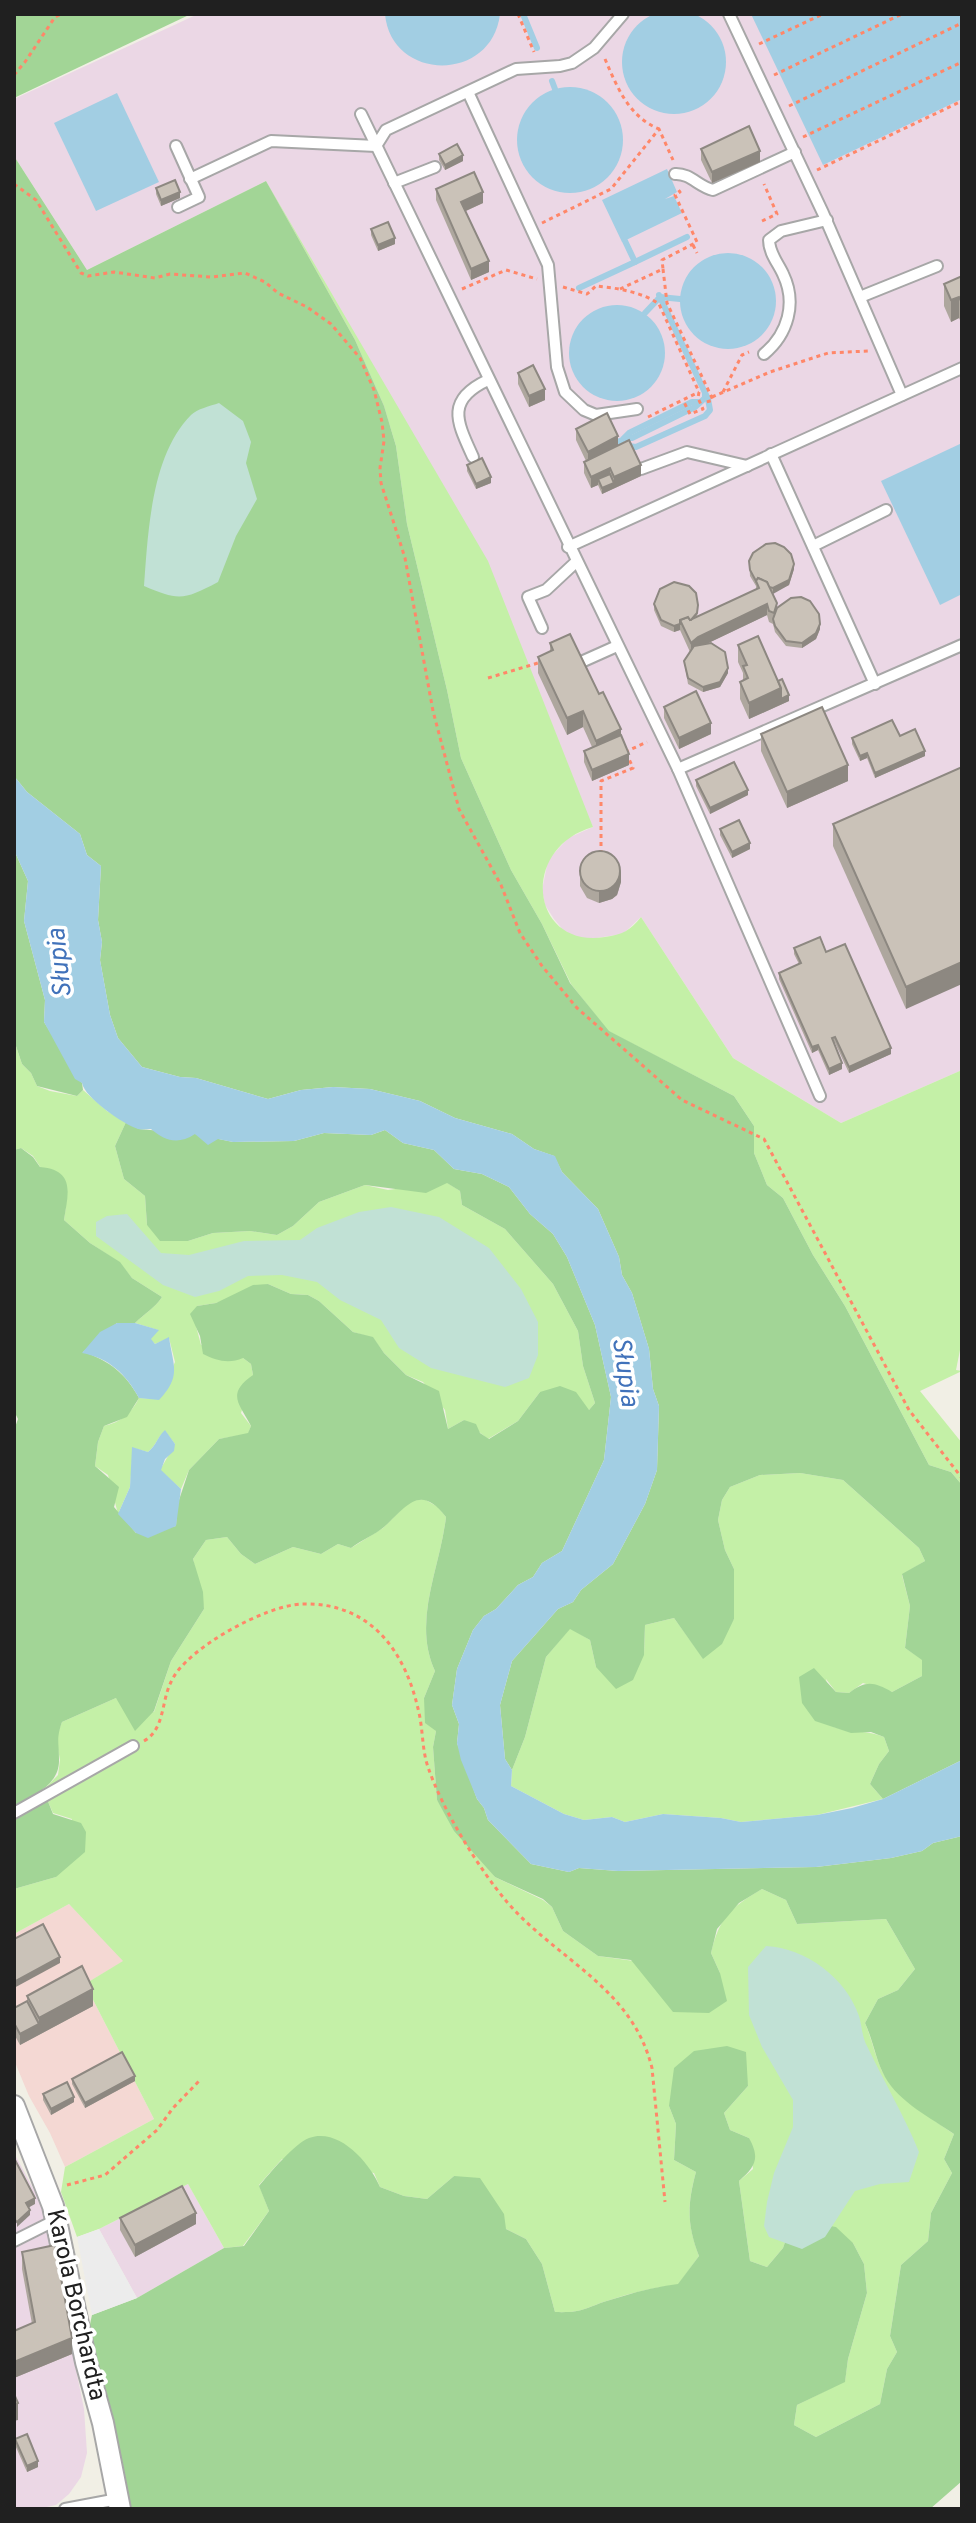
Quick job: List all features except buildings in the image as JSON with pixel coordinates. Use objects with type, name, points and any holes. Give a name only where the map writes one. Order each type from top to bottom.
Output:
[{"type":"street","name":"Karola Borchardta","points":[[14,2106],[47,2187],[56,2220],[119,2504]]},
{"type":"lane","points":[[376,146],[386,130],[516,69],[572,63],[594,48],[623,14]]},
{"type":"lane","points":[[729,14],[827,220],[902,395]]},
{"type":"lane","points":[[468,92],[548,265],[557,367],[565,392],[584,410],[596,415],[637,409]]},
{"type":"lane","points":[[361,114],[678,769],[820,1096]]},
{"type":"lane","points":[[190,179],[271,141],[376,146]]},
{"type":"lane","points":[[176,146],[199,197],[178,207]]},
{"type":"lane","points":[[677,174],[713,190],[795,152]]},
{"type":"lane","points":[[394,183],[435,167]]},
{"type":"lane","points":[[764,354],[781,336],[789,310],[787,286],[773,257],[769,240],[781,231],[827,220]]},
{"type":"lane","points":[[860,297],[937,266]]},
{"type":"lane","points":[[568,547],[962,368]]},
{"type":"lane","points":[[473,457],[458,425],[457,411],[463,396],[472,387],[488,380]]},
{"type":"lane","points":[[641,469],[687,452],[747,466]]},
{"type":"lane","points":[[771,454],[875,684]]},
{"type":"lane","points":[[813,546],[886,510]]},
{"type":"lane","points":[[542,628],[528,597],[546,590],[576,562]]},
{"type":"lane","points":[[678,769],[962,645]]},
{"type":"lane","points":[[579,663],[617,646]]},
{"type":"lane","points":[[14,1813],[133,1746]]},
{"type":"lane","points":[[14,2241],[56,2220]]},
{"type":"lane","points":[[65,2509],[119,2504]]},
{"type":"path","points":[[14,75],[55,17],[61,14]]},
{"type":"path","points":[[518,14],[540,67]]},
{"type":"path","points":[[758,45],[823,14]]},
{"type":"path","points":[[773,76],[902,14]]},
{"type":"path","points":[[787,107],[962,23]]},
{"type":"path","points":[[594,48],[605,59],[629,104],[644,123],[659,129],[677,174]]},
{"type":"path","points":[[802,138],[962,62]]},
{"type":"path","points":[[818,169],[962,101]]},
{"type":"path","points":[[532,228],[611,189],[659,129]]},
{"type":"path","points":[[761,178],[777,214],[762,221]]},
{"type":"path","points":[[14,184],[36,200],[81,273],[88,276],[114,272],[155,278],[170,274],[211,277],[245,273],[265,282],[331,324],[360,358],[374,390],[382,422],[381,483],[405,558],[433,711],[459,809],[501,885],[520,933],[542,966],[577,1008],[682,1100],[764,1139],[909,1410],[962,1478]]},
{"type":"path","points":[[680,192],[675,195],[697,242],[662,260],[667,298],[710,400]]},
{"type":"path","points":[[693,245],[697,253]]},
{"type":"path","points":[[620,289],[663,269]]},
{"type":"path","points":[[447,295],[506,270],[587,294],[596,286],[620,289],[655,302],[680,349],[703,409],[690,413],[683,400]]},
{"type":"path","points":[[680,349],[688,345]]},
{"type":"path","points":[[700,402],[770,372],[828,353],[882,348]]},
{"type":"path","points":[[723,392],[742,355],[749,352]]},
{"type":"path","points":[[644,420],[699,392]]},
{"type":"path","points":[[488,678],[540,662]]},
{"type":"path","points":[[625,752],[661,735]]},
{"type":"path","points":[[601,858],[601,781],[633,768],[620,740]]},
{"type":"path","points":[[133,1746],[150,1737],[158,1726],[170,1683],[177,1670],[189,1657],[247,1620],[301,1604],[339,1609],[373,1626],[389,1642],[409,1675],[420,1716],[427,1765],[450,1815],[496,1889],[549,1943],[612,1993],[635,2023],[647,2047],[652,2068],[665,2202]]},
{"type":"path","points":[[47,2187],[78,2184],[105,2175],[157,2130],[200,2080]]},
{"type":"shaded area","points":[[198,14],[962,14],[962,1070],[841,1123],[733,1058],[641,917],[623,934],[590,939],[575,937],[563,930],[554,919],[545,905],[542,890],[548,860],[568,838],[593,827],[266,181],[87,270],[14,156],[14,99]]},
{"type":"shaded area","points":[[69,1904],[124,1961],[85,1984],[154,2119],[65,2167],[14,2060],[14,1934]]},
{"type":"shaded area","points":[[14,2153],[43,2207],[84,2409],[87,2453],[81,2477],[69,2494],[56,2505],[37,2509],[14,2509]]},
{"type":"shaded area","points":[[188,2184],[224,2248],[137,2298],[99,2229]]},
{"type":"shaded area","points":[[99,2229],[137,2298],[92,2315],[77,2237]]},
{"type":"green space","points":[[14,14],[191,14],[14,98]]},
{"type":"green space","points":[[14,156],[87,270],[266,181],[355,340],[384,406],[396,446],[407,524],[461,758],[511,870],[542,924],[570,983],[609,1031],[734,1096],[754,1126],[754,1153],[767,1185],[783,1198],[845,1306],[929,1465],[951,1472],[962,1485],[962,1760],[883,1799],[870,1784],[889,1751],[884,1737],[871,1732],[851,1733],[815,1721],[802,1703],[799,1677],[814,1668],[836,1692],[849,1693],[870,1684],[892,1692],[922,1676],[922,1660],[905,1648],[910,1606],[902,1574],[925,1561],[919,1548],[843,1480],[800,1473],[760,1475],[730,1487],[722,1500],[718,1520],[725,1550],[734,1569],[734,1619],[722,1644],[703,1659],[674,1618],[645,1625],[644,1655],[633,1680],[616,1689],[596,1667],[590,1640],[570,1629],[546,1657],[525,1737],[512,1770],[505,1759],[500,1705],[512,1661],[558,1609],[573,1602],[581,1590],[613,1564],[645,1504],[657,1470],[659,1406],[653,1389],[649,1349],[632,1293],[622,1275],[619,1257],[598,1209],[562,1172],[554,1156],[534,1149],[512,1134],[455,1118],[420,1101],[370,1089],[333,1087],[301,1090],[268,1099],[196,1078],[142,1067],[118,1038],[110,1015],[100,960],[102,942],[98,920],[101,866],[87,855],[80,834],[27,792],[14,776]]},
{"type":"green space","points":[[266,181],[488,561],[593,827],[569,838],[553,855],[545,874],[543,894],[549,913],[561,928],[580,937],[616,935],[630,929],[641,917],[733,1058],[841,1123],[962,1070],[962,1340],[956,1370],[962,1371],[920,1391],[962,1443],[962,1485],[951,1472],[929,1465],[845,1306],[783,1198],[767,1185],[754,1153],[754,1126],[734,1096],[608,1031],[571,984],[511,870],[461,758],[407,524],[396,446],[384,406],[355,340]]},
{"type":"green space","points":[[219,403],[243,421],[251,442],[246,463],[257,499],[236,536],[218,582],[189,595],[166,594],[144,586],[150,519],[160,473],[167,451],[191,415]]},
{"type":"green space","points":[[14,850],[28,881],[24,921],[45,1000],[44,1022],[82,1083],[83,1090],[77,1096],[37,1086],[22,1064],[14,1040]]},
{"type":"green space","points":[[14,1040],[22,1064],[37,1086],[77,1096],[83,1090],[107,1111],[126,1122],[115,1146],[124,1179],[145,1196],[147,1225],[188,1241],[213,1233],[250,1231],[277,1235],[293,1226],[319,1202],[365,1185],[388,1190],[446,1182],[460,1191],[462,1205],[505,1229],[553,1284],[578,1331],[583,1366],[595,1403],[589,1410],[540,1392],[518,1421],[488,1439],[464,1420],[448,1429],[445,1410],[423,1382],[406,1375],[373,1338],[353,1332],[308,1295],[291,1294],[268,1284],[216,1303],[197,1306],[196,1326],[201,1345],[243,1358],[251,1364],[253,1375],[241,1413],[251,1426],[248,1434],[219,1439],[189,1470],[181,1489],[160,1470],[175,1444],[165,1431],[148,1452],[133,1448],[130,1487],[118,1514],[108,1475],[95,1466],[98,1442],[104,1426],[125,1416],[139,1398],[159,1399],[175,1362],[169,1338],[155,1344],[150,1339],[158,1330],[135,1323],[162,1297],[132,1278],[119,1262],[90,1243],[64,1220],[66,1206],[33,1156],[21,1148],[14,1150]]},
{"type":"green space","points":[[126,1122],[139,1129],[195,1134],[233,1142],[294,1141],[324,1133],[371,1135],[385,1130],[403,1143],[434,1150],[454,1169],[482,1174],[509,1187],[530,1214],[553,1234],[567,1257],[595,1325],[611,1397],[604,1460],[562,1551],[542,1563],[533,1577],[518,1585],[473,1630],[457,1669],[452,1705],[459,1724],[457,1743],[477,1799],[488,1820],[531,1864],[569,1872],[579,1868],[618,1871],[816,1867],[891,1858],[922,1851],[933,1843],[962,1836],[962,2481],[930,2509],[124,2509],[87,2338],[92,2315],[137,2298],[224,2248],[244,2246],[269,2211],[259,2186],[290,2152],[309,2138],[320,2136],[342,2142],[361,2158],[380,2187],[404,2196],[427,2199],[454,2176],[480,2178],[504,2214],[506,2229],[526,2239],[542,2264],[555,2312],[578,2311],[635,2293],[678,2284],[699,2256],[690,2215],[696,2172],[674,2160],[676,2124],[669,2106],[674,2068],[694,2051],[727,2046],[746,2052],[748,2086],[724,2113],[730,2130],[749,2138],[755,2156],[753,2166],[739,2181],[750,2261],[767,2267],[783,2248],[790,2228],[802,2221],[836,2227],[853,2243],[864,2264],[867,2293],[848,2359],[845,2382],[797,2405],[794,2425],[816,2437],[880,2404],[887,2369],[897,2352],[890,2336],[901,2265],[928,2241],[931,2213],[952,2173],[944,2159],[954,2134],[916,2109],[891,2086],[882,2071],[865,2023],[878,1999],[898,1990],[915,1969],[886,1919],[797,1924],[786,1900],[762,1889],[739,1903],[717,1929],[711,1953],[727,2001],[709,2013],[673,2012],[631,1960],[598,1956],[563,1931],[552,1907],[543,1899],[495,1877],[454,1831],[437,1800],[433,1747],[436,1731],[425,1723],[424,1698],[435,1671],[426,1633],[427,1614],[446,1517],[429,1501],[414,1501],[380,1530],[351,1548],[338,1544],[321,1554],[293,1547],[255,1564],[241,1554],[227,1537],[206,1540],[193,1559],[203,1592],[204,1609],[171,1661],[154,1711],[135,1731],[116,1698],[62,1722],[55,1776],[44,1788],[14,1806],[14,1430],[18,1419],[14,1411],[14,1150],[21,1148],[40,1167],[60,1173],[68,1193],[64,1220],[90,1243],[120,1262],[132,1278],[162,1297],[135,1323],[117,1323],[83,1352],[116,1369],[139,1398],[127,1417],[104,1426],[95,1466],[119,1487],[114,1507],[136,1533],[176,1526],[177,1506],[189,1470],[219,1439],[248,1433],[251,1426],[239,1405],[237,1393],[253,1375],[251,1364],[243,1358],[223,1361],[203,1354],[200,1336],[190,1314],[197,1306],[216,1303],[253,1285],[268,1284],[291,1294],[308,1295],[353,1332],[373,1337],[406,1375],[439,1391],[448,1429],[464,1420],[476,1424],[480,1433],[489,1439],[518,1421],[540,1392],[560,1386],[576,1392],[589,1410],[595,1403],[583,1366],[578,1331],[553,1284],[505,1229],[462,1205],[460,1191],[447,1183],[426,1193],[365,1185],[319,1202],[293,1226],[277,1235],[250,1231],[213,1233],[188,1241],[160,1241],[147,1225],[145,1196],[124,1179],[115,1146]]},
{"type":"green space","points":[[391,1207],[439,1217],[489,1248],[521,1289],[538,1322],[538,1355],[529,1378],[505,1387],[431,1368],[399,1348],[381,1320],[340,1300],[317,1282],[282,1275],[248,1276],[219,1291],[195,1297],[163,1285],[96,1236],[96,1222],[107,1216],[127,1214],[161,1253],[189,1255],[244,1241],[300,1240],[317,1228],[359,1212]]},
{"type":"green space","points":[[800,1473],[843,1480],[919,1548],[925,1561],[902,1575],[910,1606],[905,1648],[923,1660],[922,1676],[892,1692],[863,1683],[849,1693],[836,1692],[826,1679],[834,1727],[884,1737],[889,1751],[870,1784],[883,1799],[817,1815],[741,1822],[663,1814],[625,1822],[612,1817],[584,1820],[564,1814],[511,1786],[512,1770],[525,1737],[546,1657],[570,1628],[590,1640],[596,1667],[644,1655],[645,1625],[674,1618],[703,1658],[734,1619],[734,1569],[725,1550],[718,1520],[722,1500],[730,1487],[760,1475]]},
{"type":"green space","points":[[424,1499],[438,1507],[446,1517],[430,1595],[426,1633],[435,1671],[424,1698],[436,1731],[433,1747],[437,1800],[495,1877],[543,1900],[552,1907],[563,1931],[598,1956],[720,1973],[711,1953],[722,1922],[734,1908],[762,1889],[786,1900],[797,1924],[886,1919],[915,1969],[898,1990],[878,1999],[865,2023],[887,2079],[915,2106],[954,2134],[944,2159],[952,2173],[931,2213],[928,2241],[901,2265],[890,2336],[897,2352],[887,2369],[880,2404],[816,2437],[794,2425],[797,2405],[845,2381],[848,2359],[867,2293],[864,2264],[853,2243],[790,2228],[783,2248],[767,2267],[750,2261],[739,2181],[753,2169],[749,2138],[730,2130],[724,2113],[748,2086],[745,2072],[669,2106],[676,2124],[674,2160],[696,2172],[690,2214],[699,2256],[678,2285],[635,2293],[578,2311],[555,2312],[542,2264],[526,2239],[506,2229],[454,2176],[427,2199],[404,2196],[380,2187],[374,2173],[282,2159],[259,2185],[269,2211],[243,2246],[224,2248],[188,2184],[77,2237],[61,2192],[65,2167],[154,2119],[85,1984],[123,1961],[69,1904],[14,1934],[14,1889],[56,1877],[72,1819],[53,1813],[43,1790],[58,1775],[60,1760],[56,1738],[62,1722],[116,1698],[154,1712],[171,1661],[204,1609],[193,1559],[206,1540],[227,1537],[241,1554],[255,1564],[293,1547],[321,1554],[338,1544],[351,1548],[383,1528],[410,1501]]},
{"type":"green space","points":[[47,1799],[53,1814],[81,1823],[86,1832],[85,1852],[56,1877],[14,1889],[14,1818]]},
{"type":"green space","points":[[766,1946],[796,1952],[810,1959],[845,1989],[859,2016],[865,2043],[919,2152],[909,2182],[880,2184],[855,2191],[825,2237],[802,2249],[769,2237],[764,2226],[774,2173],[793,2127],[793,2100],[762,2047],[749,2015],[748,1967]]},
{"type":"water","points":[[674,10],[694,14],[711,25],[722,42],[726,62],[722,82],[711,99],[694,110],[674,114],[654,110],[637,99],[626,82],[622,62],[626,42],[637,25],[654,14]]},
{"type":"water","points":[[385,14],[500,14],[493,37],[480,53],[462,62],[442,65],[422,62],[404,52],[391,36]]},
{"type":"water","points":[[751,14],[962,14],[962,99],[823,165]]},
{"type":"water","points":[[570,87],[590,91],[608,102],[619,120],[623,140],[619,160],[608,178],[590,189],[570,193],[550,189],[532,178],[521,160],[517,140],[521,120],[532,102],[550,91]]},
{"type":"water","points":[[117,93],[159,182],[96,211],[54,123]]},
{"type":"water","points":[[667,169],[677,192],[665,199],[674,196],[682,213],[622,242],[602,200]]},
{"type":"water","points":[[728,253],[746,256],[762,267],[773,283],[776,301],[773,319],[762,335],[746,346],[728,349],[710,346],[694,335],[683,319],[680,301],[683,283],[694,267],[710,256]]},
{"type":"water","points":[[608,305],[626,305],[644,313],[657,326],[665,344],[662,372],[644,393],[626,401],[608,401],[590,393],[577,380],[569,362],[569,344],[577,326],[590,313]]},
{"type":"water","points":[[962,443],[962,594],[940,605],[881,481]]},
{"type":"water","name":"Słupia","points":[[14,776],[27,792],[80,834],[87,855],[101,866],[98,920],[102,942],[100,960],[110,1015],[118,1038],[142,1067],[196,1078],[268,1099],[301,1090],[333,1087],[370,1089],[420,1101],[455,1118],[512,1134],[534,1149],[555,1156],[562,1172],[598,1209],[619,1257],[622,1275],[632,1293],[649,1349],[653,1389],[659,1406],[657,1470],[645,1504],[613,1564],[581,1590],[573,1602],[558,1609],[512,1661],[500,1705],[505,1759],[512,1770],[511,1786],[564,1814],[584,1820],[612,1817],[625,1822],[663,1814],[741,1822],[817,1815],[852,1808],[883,1799],[962,1760],[962,1836],[933,1843],[922,1851],[891,1858],[816,1867],[618,1871],[579,1868],[569,1872],[531,1864],[488,1820],[461,1760],[457,1743],[459,1724],[452,1705],[457,1669],[473,1630],[484,1616],[496,1609],[518,1585],[533,1577],[542,1563],[562,1551],[604,1460],[611,1397],[595,1325],[567,1257],[553,1234],[530,1214],[509,1187],[482,1174],[454,1169],[434,1150],[403,1143],[385,1130],[371,1135],[324,1133],[294,1141],[233,1142],[218,1139],[208,1145],[195,1134],[183,1140],[172,1140],[151,1129],[138,1129],[97,1103],[82,1083],[75,1079],[44,1022],[45,1000],[24,921],[28,881],[14,850]]},
{"type":"water","points":[[117,1323],[135,1323],[159,1330],[151,1339],[155,1344],[169,1337],[173,1377],[159,1400],[139,1398],[116,1368],[82,1353],[100,1332]]},
{"type":"water","points":[[165,1430],[175,1444],[174,1451],[165,1459],[161,1470],[181,1489],[176,1526],[148,1538],[136,1533],[118,1514],[130,1487],[132,1447],[148,1452]]},
{"type":"waterway","points":[[523,14],[537,48]]},
{"type":"waterway","points":[[552,81],[555,89]]},
{"type":"waterway","points":[[635,262],[687,237]]},
{"type":"waterway","points":[[579,288],[635,262],[625,241]]},
{"type":"waterway","points":[[620,441],[622,445],[636,447],[705,416],[710,410],[708,399],[659,295]]},
{"type":"waterway","points":[[645,313],[660,297],[680,299]]},
{"type":"waterway","points":[[625,438],[632,438],[695,407],[705,398],[705,393]]},
{"type":"waterway","points":[[623,439],[629,433],[692,402],[698,402]]}]
